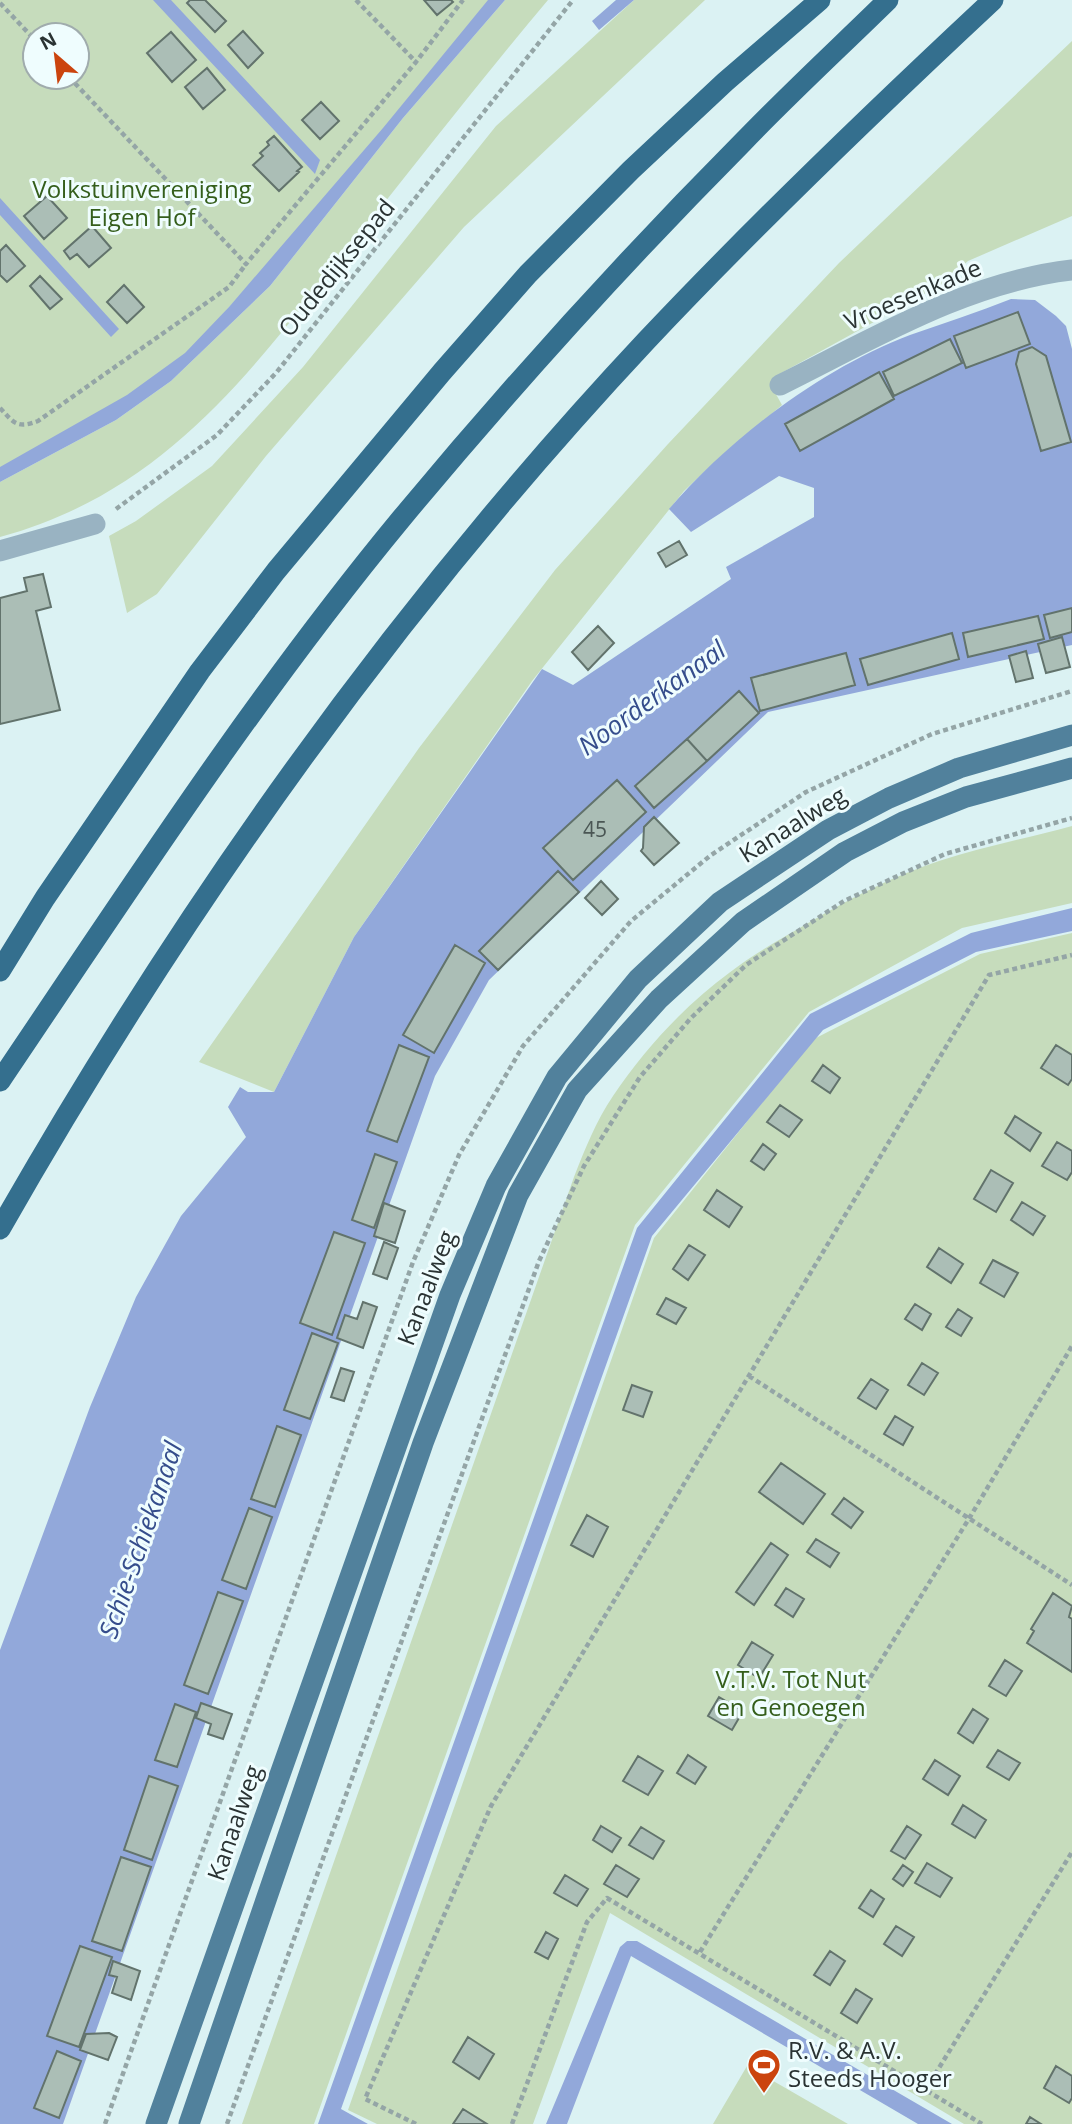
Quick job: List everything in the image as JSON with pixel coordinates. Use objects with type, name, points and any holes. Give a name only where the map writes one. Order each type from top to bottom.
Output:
[{"type":"highway","points":[[0,971],[45,898],[200,671],[276,571],[442,372],[528,274],[631,170],[725,82],[820,0]]},
{"type":"highway","points":[[0,1081],[219,757],[400,520],[496,407],[588,306],[741,143],[888,0]]},
{"type":"highway","points":[[0,1229],[100,1059],[205,899],[315,741],[432,590],[525,478],[645,343],[787,195],[993,0]]},
{"type":"main road","name":"Kanaalweg","points":[[156,2124],[450,1295],[496,1186],[557,1077],[638,979],[711,911],[817,837],[890,798],[958,768],[1072,735]]},
{"type":"main road","name":"Kanaalweg","points":[[189,2124],[424,1443],[518,1195],[577,1090],[659,999],[743,922],[845,852],[903,822],[966,797],[1072,768]]},
{"type":"street","name":"Vroesenkade","points":[[780,384],[951,301],[986,289],[1072,270]]},
{"type":"street","points":[[0,551],[95,524]]},
{"type":"path","points":[[356,0],[416,62]]},
{"type":"path","points":[[0,408],[14,423],[26,426],[38,421],[229,287],[416,62],[463,0]]},
{"type":"path","name":"Oudedijksepad","points":[[95,524],[155,483],[217,435],[275,373],[573,0]]},
{"type":"path","points":[[0,4],[21,26]]},
{"type":"path","points":[[82,91],[246,264]]},
{"type":"path","points":[[227,2124],[539,1261],[584,1166],[640,1077],[691,1018],[746,964],[844,901],[945,854],[1072,818]]},
{"type":"path","points":[[416,2124],[365,2099],[491,1806],[989,975],[1072,955]]},
{"type":"path","points":[[700,1952],[970,1517],[1072,1346]]},
{"type":"path","points":[[749,1376],[1072,1585]]},
{"type":"path","points":[[926,2089],[1072,1852]]},
{"type":"path","points":[[512,2124],[587,1922],[607,1898],[982,2124]]},
{"type":"green space","name":"Volkstuinvereniging Eigen Hof","points":[[0,0],[500,0],[171,373],[0,475]]},
{"type":"green space","points":[[505,0],[548,0],[244,376],[204,418],[160,456],[113,489],[60,516],[0,537],[0,482],[116,420],[171,381],[270,286],[403,118]]},
{"type":"green space","points":[[634,0],[705,0],[464,227],[266,456],[157,594],[127,613],[109,536],[136,521],[212,466],[303,367],[496,126]]},
{"type":"green space","points":[[1072,41],[1072,216],[968,261],[941,285],[774,377],[772,387],[782,405],[684,491],[532,681],[354,937],[274,1092],[199,1062],[419,748],[555,570],[668,444],[839,263]]},
{"type":"green space","points":[[1072,826],[1072,903],[962,928],[809,1012],[635,1225],[314,2124],[242,2124],[574,1177],[591,1135],[607,1106],[638,1062],[681,1014],[729,973],[779,940],[857,896],[922,867],[972,851]]},
{"type":"green space","name":"V.T.V. Tot Nut en Genoegen","points":[[1072,933],[1072,2124],[964,2124],[610,1913],[533,2124],[377,2124],[348,2110],[654,1238],[812,1040],[980,954]]},
{"type":"green space","name":"R.V. & A.V. Steeds Hooger","points":[[747,2066],[848,2124],[713,2124]]},
{"type":"water","points":[[153,0],[171,0],[320,160],[315,174]]},
{"type":"water","points":[[488,0],[505,0],[403,118],[270,286],[171,381],[116,420],[0,482],[0,467],[127,395],[185,353],[229,307],[383,128]]},
{"type":"water","points":[[616,0],[634,0],[599,30],[592,21]]},
{"type":"water","points":[[0,198],[119,329],[111,337],[0,215]]},
{"type":"water","points":[[1011,299],[1035,300],[1056,316],[1066,326],[1072,349],[1072,645],[768,712],[489,980],[435,1076],[63,2124],[0,2124],[0,1650],[90,1407],[136,1297],[181,1216],[246,1137],[228,1107],[240,1087],[248,1092],[274,1092],[354,937],[542,669],[573,685],[731,579],[726,567],[814,517],[814,488],[779,476],[691,532],[669,509],[694,482],[749,431],[811,386],[844,366],[910,335]]},
{"type":"water","points":[[1072,908],[1072,931],[976,952],[823,1030],[652,1236],[341,2109],[368,2124],[318,2124],[637,1228],[810,1014],[971,933]]},
{"type":"water","points":[[627,1941],[637,1941],[952,2124],[918,2124],[631,1956],[567,2124],[546,2124],[620,1947]]},
{"type":"building","points":[[190,0],[205,0],[226,21],[215,32],[187,3]]},
{"type":"building","points":[[424,0],[451,0],[453,2],[437,15]]},
{"type":"building","points":[[243,31],[263,53],[248,68],[228,45]]},
{"type":"building","points":[[171,32],[196,60],[172,82],[147,53]]},
{"type":"building","points":[[207,68],[225,90],[203,109],[185,87]]},
{"type":"building","points":[[321,102],[339,121],[320,139],[302,120]]},
{"type":"building","points":[[274,136],[302,167],[279,191],[253,165],[263,156],[260,153]]},
{"type":"building","points":[[47,196],[67,218],[44,239],[24,216]]},
{"type":"building","points":[[92,226],[111,248],[89,267],[77,254],[70,259],[64,251]]},
{"type":"building","points":[[6,245],[25,266],[7,282],[0,275],[0,251]]},
{"type":"building","points":[[40,276],[62,299],[50,309],[30,286]]},
{"type":"building","points":[[124,285],[144,307],[127,323],[107,302]]},
{"type":"building","points":[[1018,312],[1030,344],[966,368],[954,336]]},
{"type":"building","points":[[950,339],[962,363],[894,396],[883,372]]},
{"type":"building","points":[[1032,347],[1046,356],[1071,442],[1041,451],[1016,364],[1019,352]]},
{"type":"building","points":[[879,372],[894,399],[800,451],[785,424]]},
{"type":"building","points":[[679,541],[687,555],[666,567],[658,553]]},
{"type":"building","points":[[43,574],[51,607],[36,611],[60,710],[0,724],[0,598],[27,591],[24,578]]},
{"type":"building","points":[[1072,608],[1072,632],[1050,638],[1044,615]]},
{"type":"building","points":[[1038,616],[1044,639],[968,657],[963,633]]},
{"type":"building","points":[[598,626],[614,643],[588,670],[572,652]]},
{"type":"building","points":[[952,633],[959,659],[868,685],[860,659]]},
{"type":"building","points":[[1062,637],[1070,667],[1046,673],[1038,644]]},
{"type":"building","points":[[1026,651],[1033,678],[1016,682],[1009,656]]},
{"type":"building","points":[[846,653],[855,685],[760,711],[751,678]]},
{"type":"building","points":[[739,691],[759,713],[707,761],[687,739]]},
{"type":"building","points":[[687,739],[707,761],[654,808],[635,786]]},
{"type":"building","points":[[617,780],[646,812],[573,880],[543,848]]},
{"type":"building","points":[[654,817],[679,843],[654,865],[641,851],[644,827]]},
{"type":"building","points":[[558,871],[579,892],[498,970],[479,951]]},
{"type":"building","points":[[601,881],[618,899],[602,915],[585,898]]},
{"type":"building","points":[[455,945],[485,963],[434,1053],[403,1035]]},
{"type":"building","points":[[399,1045],[429,1057],[397,1142],[367,1131]]},
{"type":"building","points":[[1056,1045],[1072,1055],[1072,1079],[1068,1085],[1041,1068]]},
{"type":"building","points":[[823,1065],[840,1078],[830,1093],[812,1081]]},
{"type":"building","points":[[780,1105],[802,1120],[789,1137],[767,1122]]},
{"type":"building","points":[[1015,1116],[1041,1133],[1030,1151],[1005,1133]]},
{"type":"building","points":[[1057,1142],[1072,1151],[1072,1172],[1067,1180],[1042,1166]]},
{"type":"building","points":[[763,1144],[776,1154],[764,1170],[751,1161]]},
{"type":"building","points":[[375,1154],[397,1162],[374,1228],[352,1220]]},
{"type":"building","points":[[991,1170],[1013,1183],[996,1212],[974,1199]]},
{"type":"building","points":[[717,1190],[742,1207],[729,1227],[704,1210]]},
{"type":"building","points":[[1022,1202],[1045,1216],[1033,1235],[1011,1220]]},
{"type":"building","points":[[384,1203],[405,1211],[395,1243],[374,1236]]},
{"type":"building","points":[[334,1232],[365,1243],[332,1335],[300,1323]]},
{"type":"building","points":[[384,1242],[398,1248],[387,1279],[373,1274]]},
{"type":"building","points":[[689,1245],[705,1255],[688,1280],[673,1269]]},
{"type":"building","points":[[939,1248],[963,1264],[951,1283],[927,1267]]},
{"type":"building","points":[[993,1260],[1018,1273],[1004,1297],[980,1283]]},
{"type":"building","points":[[666,1298],[686,1308],[676,1324],[657,1314]]},
{"type":"building","points":[[363,1302],[377,1307],[363,1348],[337,1338],[345,1315],[357,1319]]},
{"type":"building","points":[[915,1304],[931,1314],[922,1330],[905,1319]]},
{"type":"building","points":[[958,1309],[972,1318],[961,1336],[946,1327]]},
{"type":"building","points":[[312,1333],[338,1343],[310,1419],[284,1410]]},
{"type":"building","points":[[922,1363],[938,1373],[924,1395],[908,1385]]},
{"type":"building","points":[[341,1368],[354,1372],[344,1401],[331,1397]]},
{"type":"building","points":[[871,1379],[888,1390],[876,1409],[858,1398]]},
{"type":"building","points":[[632,1385],[652,1392],[643,1417],[623,1410]]},
{"type":"building","points":[[895,1416],[913,1427],[903,1445],[884,1434]]},
{"type":"building","points":[[277,1426],[301,1435],[275,1507],[251,1499]]},
{"type":"building","points":[[781,1463],[825,1494],[803,1524],[759,1492]]},
{"type":"building","points":[[844,1498],[863,1512],[851,1528],[832,1514]]},
{"type":"building","points":[[249,1508],[272,1517],[246,1589],[222,1580]]},
{"type":"building","points":[[587,1515],[608,1527],[593,1557],[571,1545]]},
{"type":"building","points":[[816,1539],[839,1553],[830,1567],[807,1552]]},
{"type":"building","points":[[771,1543],[788,1555],[754,1605],[736,1592]]},
{"type":"building","points":[[786,1588],[804,1599],[793,1617],[775,1605]]},
{"type":"building","points":[[218,1592],[243,1601],[208,1694],[184,1685]]},
{"type":"building","points":[[1053,1593],[1072,1606],[1069,1617],[1072,1619],[1072,1672],[1027,1643],[1034,1631],[1031,1629]]},
{"type":"building","points":[[752,1642],[773,1655],[759,1678],[738,1665]]},
{"type":"building","points":[[1005,1660],[1022,1671],[1006,1696],[989,1686]]},
{"type":"building","points":[[719,1697],[743,1711],[732,1730],[708,1716]]},
{"type":"building","points":[[201,1703],[232,1714],[223,1739],[208,1734],[211,1724],[196,1718]]},
{"type":"building","points":[[175,1704],[196,1712],[177,1767],[155,1760]]},
{"type":"building","points":[[973,1709],[988,1719],[973,1743],[958,1733]]},
{"type":"building","points":[[998,1750],[1020,1763],[1009,1780],[987,1767]]},
{"type":"building","points":[[688,1755],[706,1767],[695,1784],[677,1773]]},
{"type":"building","points":[[638,1756],[663,1771],[648,1795],[623,1781]]},
{"type":"building","points":[[935,1760],[960,1776],[948,1795],[923,1779]]},
{"type":"building","points":[[149,1776],[178,1786],[152,1860],[124,1850]]},
{"type":"building","points":[[963,1805],[986,1820],[975,1838],[952,1824]]},
{"type":"building","points":[[601,1826],[621,1838],[612,1852],[593,1840]]},
{"type":"building","points":[[907,1826],[921,1835],[905,1859],[891,1851]]},
{"type":"building","points":[[641,1827],[664,1841],[653,1859],[629,1845]]},
{"type":"building","points":[[121,1857],[151,1867],[122,1951],[92,1941]]},
{"type":"building","points":[[927,1863],[952,1878],[940,1897],[915,1883]]},
{"type":"building","points":[[616,1865],[639,1879],[627,1897],[604,1884]]},
{"type":"building","points":[[903,1865],[913,1872],[903,1886],[893,1879]]},
{"type":"building","points":[[565,1875],[588,1889],[577,1906],[554,1893]]},
{"type":"building","points":[[871,1890],[884,1899],[873,1917],[859,1908]]},
{"type":"building","points":[[896,1926],[914,1937],[902,1956],[884,1944]]},
{"type":"building","points":[[546,1932],[558,1939],[548,1959],[535,1952]]},
{"type":"building","points":[[80,1946],[112,1957],[79,2047],[47,2036]]},
{"type":"building","points":[[830,1951],[845,1961],[830,1985],[814,1975]]},
{"type":"building","points":[[113,1961],[140,1971],[131,2000],[112,1993],[117,1977],[109,1975]]},
{"type":"building","points":[[856,1989],[872,1999],[857,2023],[841,2013]]},
{"type":"building","points":[[109,2033],[117,2037],[108,2060],[80,2050],[86,2034]]},
{"type":"building","points":[[468,2037],[494,2054],[479,2079],[453,2062]]},
{"type":"building","points":[[57,2051],[81,2061],[59,2118],[34,2108]]},
{"type":"building","points":[[1056,2066],[1072,2076],[1072,2098],[1069,2103],[1044,2088]]},
{"type":"building","points":[[463,2109],[487,2124],[453,2124]]},
{"type":"building","points":[[1030,2117],[1041,2124],[1026,2124]]},
{"type":"place","name":"R.V. & A.V. Steeds Hooger","points":[[764,2095]]},
{"type":"water label","name":"Noorderkanaal","points":[[652,698]]},
{"type":"water label","name":"Schie-Schiekanaal","points":[[141,1540]]}]
